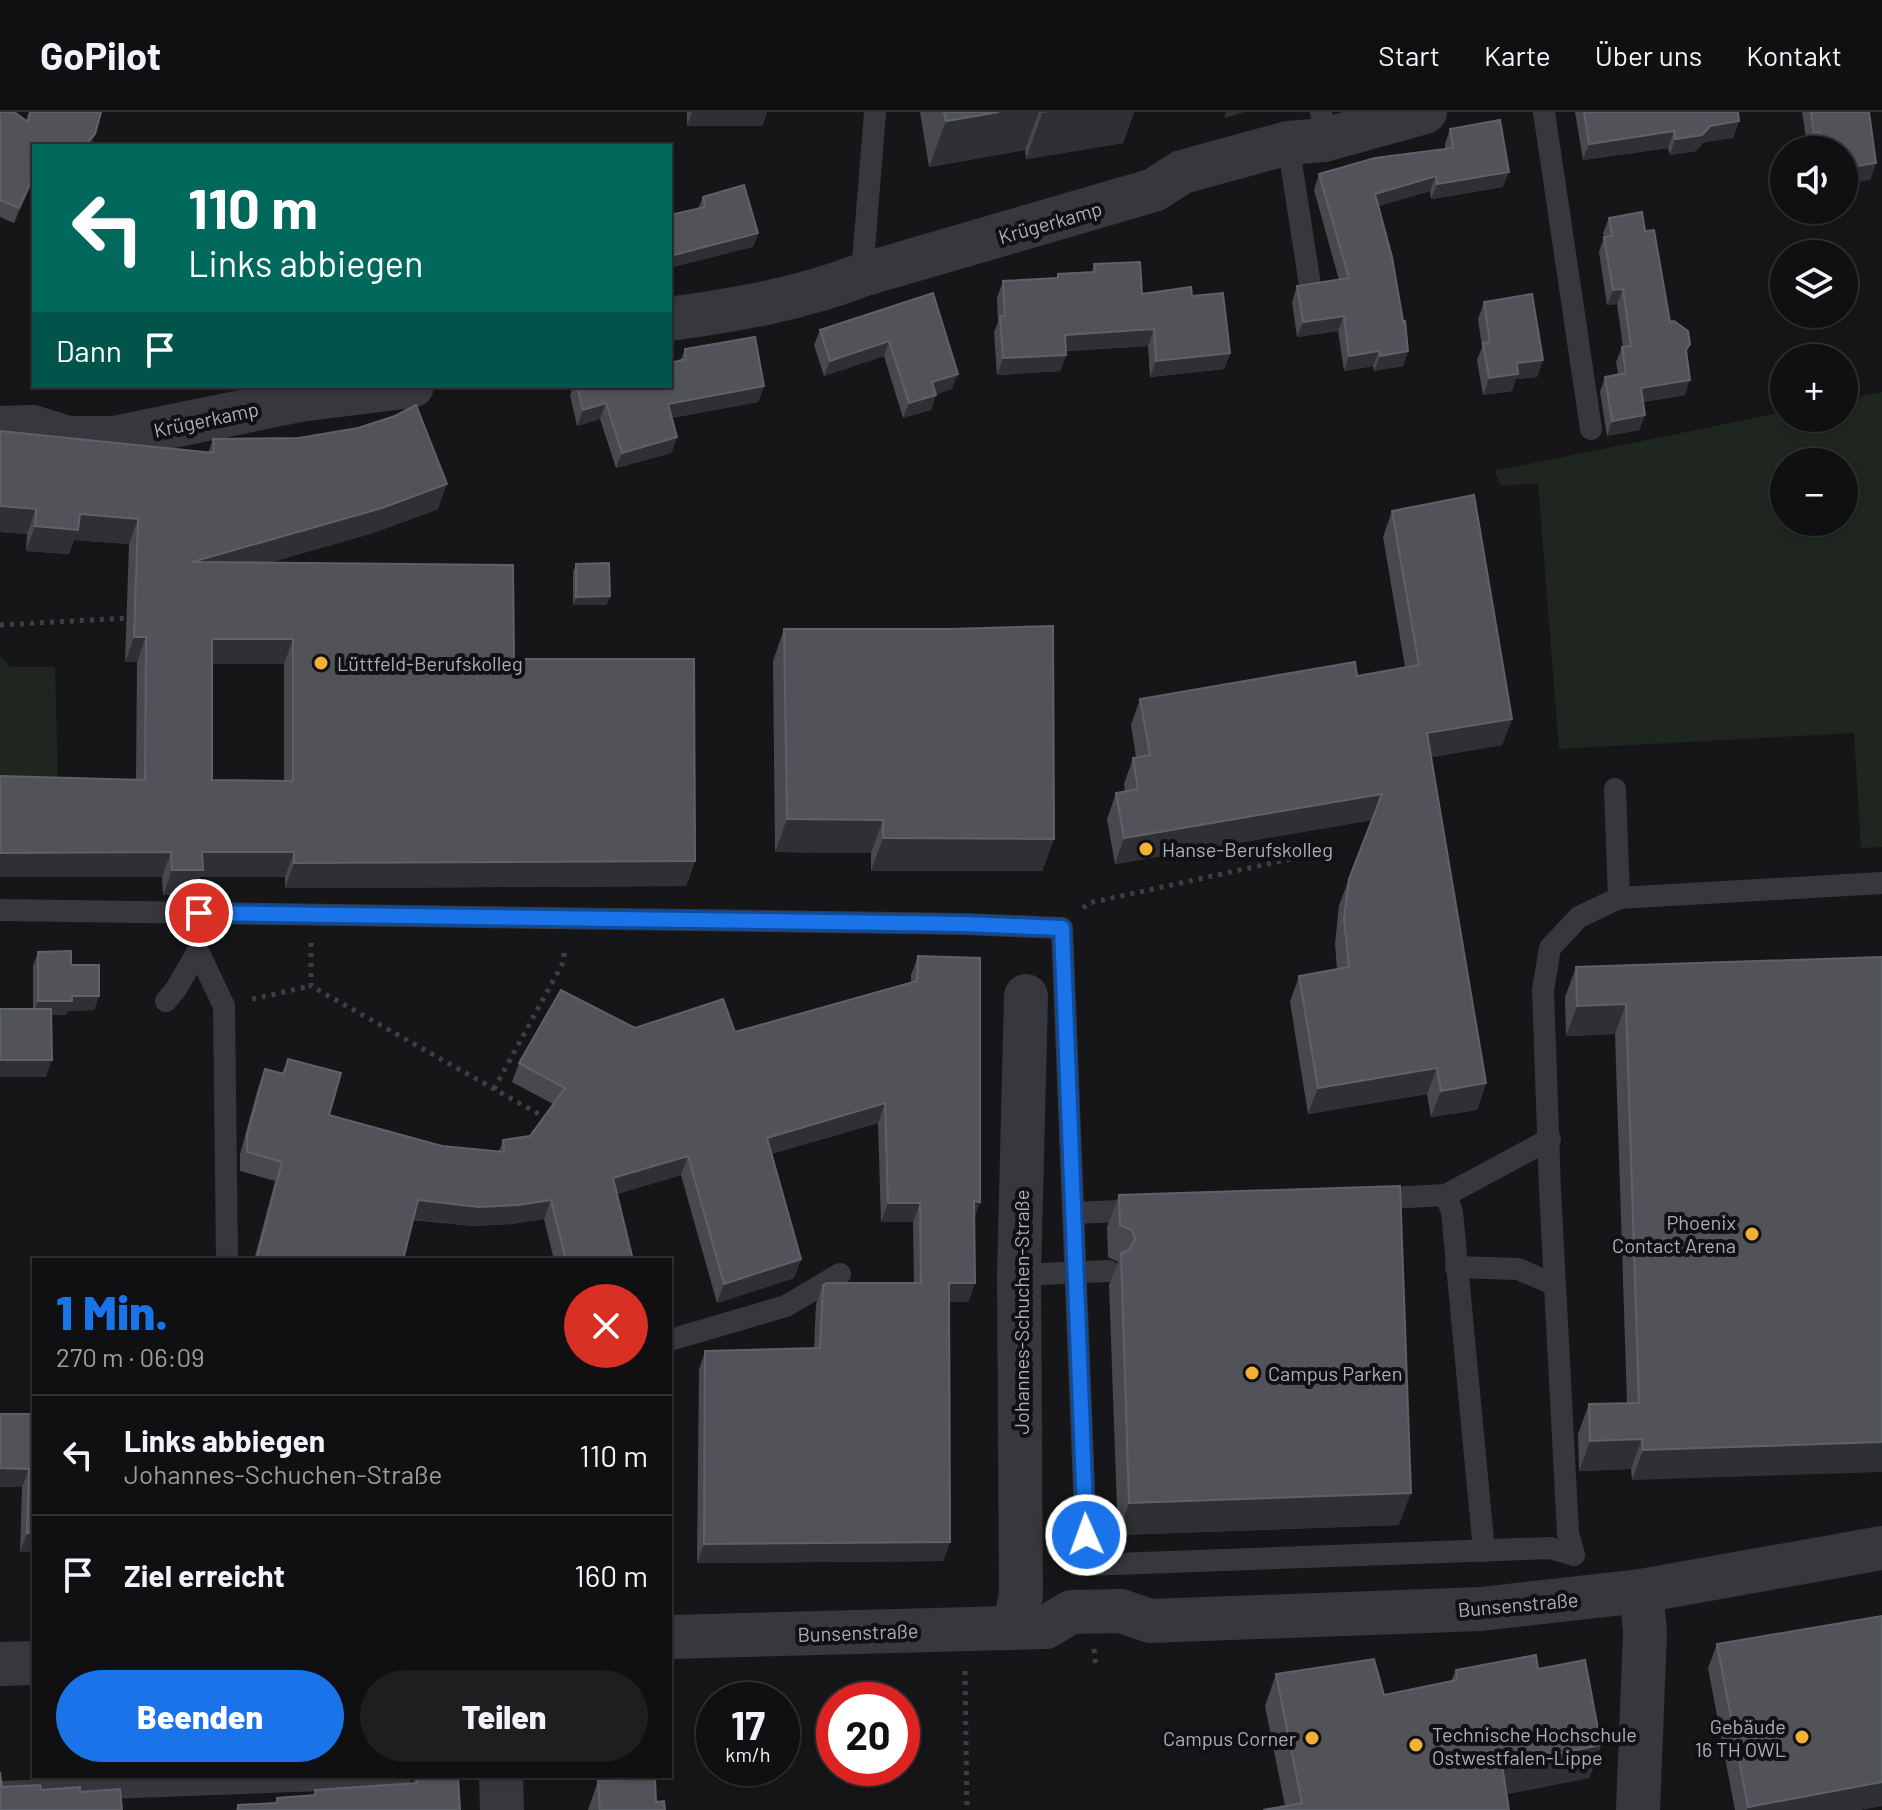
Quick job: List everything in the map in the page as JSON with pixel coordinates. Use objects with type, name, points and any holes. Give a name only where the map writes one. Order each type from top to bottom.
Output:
[{"type":"street","name":"Krügerkamp","points":[[672,319],[747,308],[822,291],[862,275],[1102,207],[1154,190],[1182,172],[1311,132],[1425,112]]},
{"type":"street","name":"Krügerkamp","points":[[0,428],[33,427],[68,438],[114,438],[300,400],[396,388]]},
{"type":"street","name":"Johannes-Schuchen-Straße","points":[[1026,996],[1019,1275],[1021,1595],[1030,1627]]},
{"type":"street","name":"Bunsenstraße","points":[[672,1637],[1030,1627],[1072,1640],[1092,1640],[1121,1638],[1150,1621],[1481,1609],[1643,1612],[1882,1548]]},
{"type":"street","points":[[1638,1810],[1643,1612]]},
{"type":"street","points":[[0,1664],[32,1663]]},
{"type":"street","points":[[501,1778],[502,1810]]},
{"type":"lane","points":[[862,275],[875,112]]},
{"type":"lane","points":[[1544,112],[1591,429]]},
{"type":"lane","points":[[1310,285],[1311,132]]},
{"type":"lane","points":[[1615,789],[1619,898]]},
{"type":"lane","points":[[0,910],[1062,928],[1087,1565],[1555,1548],[1574,1555],[1568,1533],[1543,990],[1550,948],[1579,917],[1619,898],[1882,883]]},
{"type":"lane","points":[[199,913],[198,951],[224,1006],[227,1258]]},
{"type":"lane","points":[[166,1001],[198,951]]},
{"type":"lane","points":[[1352,1199],[1446,1195],[1550,1139]]},
{"type":"lane","points":[[1446,1195],[1452,1212],[1484,1551]]},
{"type":"lane","points":[[1073,1213],[1166,1209]]},
{"type":"lane","points":[[1456,1267],[1518,1269],[1555,1285]]},
{"type":"lane","points":[[1019,1275],[1109,1271]]},
{"type":"lane","points":[[672,1339],[786,1306],[840,1274]]},
{"type":"lane","points":[[0,1792],[374,1778]]},
{"type":"path","points":[[0,625],[127,618]]},
{"type":"path","points":[[1062,928],[1089,903],[1304,856]]},
{"type":"path","points":[[311,986],[312,916]]},
{"type":"path","points":[[494,1089],[563,962]]},
{"type":"path","points":[[224,1006],[311,986],[544,1117]]},
{"type":"path","points":[[965,1671],[967,1810]]},
{"type":"shaded area","points":[[1882,392],[1882,847],[1861,848],[1854,733],[1559,749],[1538,483],[1501,486],[1494,471],[1770,415],[1770,432],[1858,432],[1858,397]]},
{"type":"shaded area","points":[[0,656],[10,667],[55,667],[58,783],[0,782]]},
{"type":"building","points":[[0,112],[14,112],[28,122],[30,112],[101,112],[95,134],[86,144],[32,144],[32,179],[19,208],[0,200]]},
{"type":"building","points":[[944,112],[999,112],[946,121]]},
{"type":"building","points":[[1584,112],[1738,112],[1739,121],[1710,126],[1702,135],[1675,139],[1674,131],[1589,144]]},
{"type":"building","points":[[1811,112],[1869,112],[1876,163],[1858,166],[1858,136],[1820,136],[1819,132],[1814,133]]},
{"type":"building","points":[[1500,120],[1509,172],[1437,184],[1436,176],[1375,194],[1392,257],[1408,351],[1380,356],[1379,351],[1349,356],[1344,316],[1303,322],[1297,286],[1349,278],[1319,174],[1375,158],[1453,148],[1450,129]]},
{"type":"building","points":[[744,185],[758,233],[672,255],[672,215],[705,207],[703,197]]},
{"type":"building","points":[[1642,212],[1645,231],[1654,230],[1670,322],[1674,321],[1688,331],[1690,344],[1686,350],[1690,380],[1641,388],[1645,415],[1612,421],[1605,377],[1626,373],[1622,347],[1631,346],[1623,289],[1613,290],[1604,237],[1612,236],[1609,218]]},
{"type":"building","points":[[1140,262],[1142,294],[1191,287],[1192,296],[1223,293],[1230,353],[1156,361],[1154,329],[1065,335],[1066,355],[1003,358],[1000,316],[1005,316],[1003,281],[1058,278],[1058,274],[1095,272],[1094,264]]},
{"type":"building","points":[[933,293],[958,374],[932,382],[936,395],[909,403],[889,341],[830,361],[820,330]]},
{"type":"building","points":[[1532,294],[1543,360],[1517,363],[1518,374],[1489,378],[1483,343],[1490,342],[1484,302]]},
{"type":"building","points":[[755,337],[764,386],[668,404],[677,437],[622,453],[606,403],[583,410],[578,388],[672,388],[672,362],[686,359],[685,349]]},
{"type":"building","points":[[416,405],[447,484],[382,508],[192,562],[513,565],[514,659],[694,659],[695,861],[294,863],[294,852],[202,852],[203,870],[172,870],[171,852],[0,853],[0,776],[145,780],[146,637],[134,637],[138,519],[80,514],[78,530],[35,526],[36,509],[0,506],[0,431],[214,453],[213,439],[299,438],[358,428],[395,416]],"holes":[[[212,639],[293,639],[293,781],[212,780]]]},
{"type":"building","points":[[1474,495],[1512,719],[1427,733],[1486,1083],[1441,1091],[1437,1068],[1318,1088],[1299,976],[1349,967],[1344,918],[1349,879],[1382,794],[1124,838],[1116,793],[1138,789],[1133,758],[1150,755],[1140,699],[1355,662],[1357,676],[1419,665],[1392,511]]},
{"type":"building","points":[[609,563],[610,596],[576,597],[576,564]]},
{"type":"building","points":[[1053,626],[1054,839],[883,838],[883,820],[787,819],[784,629]]},
{"type":"building","points":[[71,951],[71,965],[99,965],[99,996],[72,996],[72,1001],[38,1001],[38,952]]},
{"type":"building","points":[[918,956],[980,958],[980,1202],[974,1201],[975,1283],[949,1283],[950,1542],[704,1544],[705,1351],[820,1348],[823,1285],[921,1283],[920,1203],[888,1203],[885,1103],[767,1138],[801,1259],[724,1284],[688,1156],[613,1178],[633,1258],[566,1258],[551,1200],[479,1207],[418,1200],[404,1258],[257,1258],[282,1162],[247,1152],[247,1135],[265,1069],[284,1074],[288,1059],[341,1073],[329,1115],[442,1146],[504,1152],[503,1140],[530,1136],[565,1088],[519,1063],[561,990],[635,1028],[723,999],[735,1032],[917,981]]},
{"type":"building","name":"Phoenix Contact Arena","points":[[1882,957],[1882,1442],[1643,1450],[1642,1439],[1590,1441],[1589,1404],[1639,1403],[1626,1004],[1577,1006],[1576,967]]},
{"type":"building","points":[[0,1009],[51,1009],[52,1060],[0,1060]]},
{"type":"building","name":"Campus Parken","points":[[1400,1186],[1411,1493],[1129,1503],[1121,1253],[1129,1250],[1135,1239],[1132,1230],[1120,1225],[1119,1195]]},
{"type":"building","points":[[0,1414],[32,1414],[32,1533],[27,1533],[29,1469],[0,1468]]},
{"type":"building","name":"Gebäude 16 TH OWL","points":[[1882,1616],[1882,1782],[1748,1807],[1717,1644]]},
{"type":"building","points":[[1536,1655],[1538,1669],[1585,1660],[1601,1745],[1502,1765],[1509,1810],[1263,1810],[1302,1803],[1276,1674],[1374,1659],[1384,1695],[1457,1680],[1456,1670]]},
{"type":"building","points":[[0,1772],[2,1787],[40,1785],[41,1790],[80,1787],[80,1792],[120,1789],[122,1810],[0,1810]]},
{"type":"building","points":[[417,1778],[458,1778],[460,1810],[238,1810],[238,1805],[277,1803],[277,1798],[316,1795],[315,1790],[417,1783]]},
{"type":"building","points":[[655,1778],[656,1802],[664,1801],[665,1810],[600,1810],[598,1781]]},
{"type":"place","name":"Lüttfeld-Berufskolleg","points":[[321,663]]},
{"type":"place","name":"Hanse-Berufskolleg","points":[[1146,849]]},
{"type":"place","name":"Phoenix Contact Arena","points":[[1752,1234]]},
{"type":"place","name":"Campus Parken","points":[[1252,1373]]},
{"type":"place","name":"Gebäude 16 TH OWL","points":[[1802,1737]]},
{"type":"place","name":"Campus Corner","points":[[1312,1738]]},
{"type":"place","name":"Technische Hochschule Ostwestfalen-Lippe","points":[[1416,1745]]},
{"type":"route","points":[[199,913],[1062,928],[1086,1535]]}]
